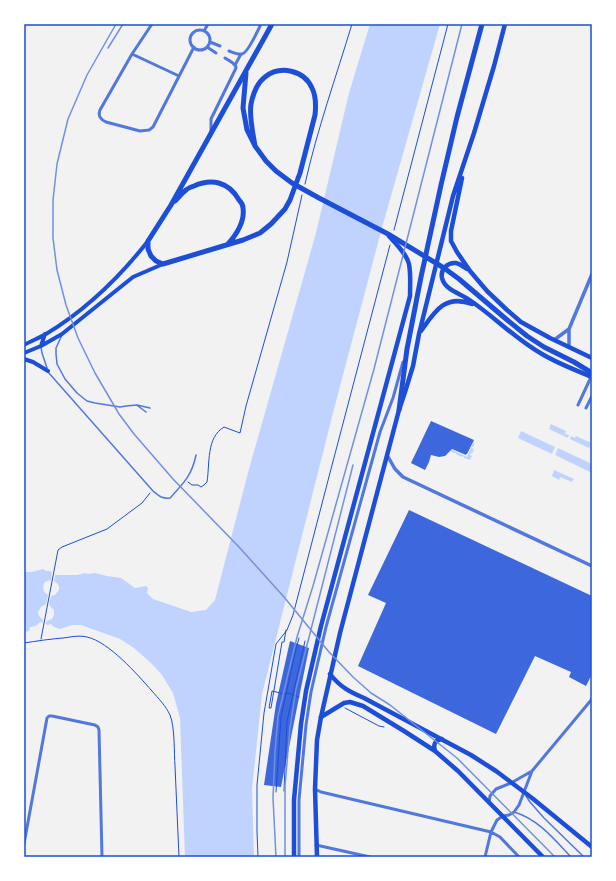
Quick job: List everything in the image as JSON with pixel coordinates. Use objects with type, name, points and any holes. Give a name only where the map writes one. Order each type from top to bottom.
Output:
[{"type":"highway","points":[[255,146],[251,118],[251,105],[258,85],[271,73],[282,70],[298,73],[309,82],[313,88],[316,102],[315,115],[300,174],[285,209],[271,224],[260,232],[243,240],[163,264],[156,261],[151,256],[148,249],[148,241],[171,205],[272,24]]},
{"type":"highway","points":[[399,410],[407,349],[421,277],[446,161],[482,24]]},
{"type":"highway","points":[[246,70],[243,108],[247,130],[255,146],[266,161],[276,171],[292,183],[444,268],[527,336],[544,348],[574,362],[592,376]]},
{"type":"highway","points":[[171,205],[186,189],[198,184],[211,182],[223,184],[233,191],[243,209],[241,224],[236,235],[227,245]]},
{"type":"main road","points":[[317,857],[315,789],[317,740],[320,717],[340,633],[412,366],[453,196],[494,66],[505,24]]},
{"type":"main road","points":[[466,157],[452,226],[451,236],[453,246],[470,271],[506,310],[521,322],[592,358]]},
{"type":"main road","points":[[294,857],[294,800],[301,724],[306,691],[321,626],[410,296],[409,263],[401,250],[390,237]]},
{"type":"main road","points":[[24,345],[45,334],[94,299],[116,279],[148,241]]},
{"type":"main road","points":[[470,271],[459,264],[452,263],[443,269],[442,276],[445,284],[450,289],[467,298],[520,340],[542,355],[592,376]]},
{"type":"main road","points":[[24,353],[41,346],[62,334],[133,277],[163,264]]},
{"type":"main road","points":[[419,334],[434,312],[438,308],[452,301],[464,301],[478,306]]},
{"type":"main road","points":[[41,346],[45,334]]},
{"type":"main road","points":[[24,359],[33,362],[48,371]]},
{"type":"main road","points":[[330,674],[337,683],[351,693],[364,698],[472,755],[523,791],[592,847]]},
{"type":"main road","points":[[320,717],[344,703],[350,702],[362,706],[435,751],[458,771],[543,857]]},
{"type":"main road","points":[[435,751],[435,742],[442,739]]},
{"type":"street","points":[[152,24],[132,54],[100,110],[99,114],[102,120],[140,131],[149,130],[153,127],[194,47]]},
{"type":"street","points":[[204,31],[208,24]]},
{"type":"street","points":[[211,133],[211,119],[236,68],[235,65],[242,54],[247,50],[262,24]]},
{"type":"street","points":[[197,31],[204,31],[209,35],[210,42],[207,47],[201,50],[194,47],[191,42],[192,35],[197,31]]},
{"type":"street","points":[[210,42],[220,46]]},
{"type":"street","points":[[207,47],[216,53]]},
{"type":"street","points":[[229,51],[242,54]]},
{"type":"street","points":[[132,54],[179,76]]},
{"type":"street","points":[[225,58],[235,65]]},
{"type":"street","points":[[569,347],[569,329],[592,274]]},
{"type":"street","points":[[554,340],[569,329]]},
{"type":"street","points":[[299,857],[299,800],[305,732],[311,692],[326,627],[380,432],[394,398],[407,349]]},
{"type":"street","points":[[578,405],[592,376]]},
{"type":"street","points":[[586,408],[592,396]]},
{"type":"street","points":[[388,455],[395,469],[403,477],[592,566]]},
{"type":"street","points":[[486,857],[491,832],[497,820],[502,816],[509,815],[514,812],[519,805],[523,791],[532,771],[592,700]]},
{"type":"street","points":[[24,844],[47,718],[52,716],[95,725],[98,727],[102,857]]},
{"type":"street","points":[[489,803],[492,792],[496,789],[511,783],[532,771]]},
{"type":"street","points":[[315,789],[321,792],[491,832],[500,837],[519,857]]},
{"type":"street","points":[[316,845],[370,857]]},
{"type":"lane","points":[[62,334],[56,348],[57,364],[65,378],[77,393],[87,401],[95,403],[120,407],[137,405],[150,408]]},
{"type":"lane","points":[[41,346],[48,371],[153,491],[165,499],[170,498],[187,480],[192,470],[196,455]]},
{"type":"lane","points":[[137,405],[146,412]]},
{"type":"lane","points":[[523,791],[530,802],[544,818],[584,857]]},
{"type":"lane","points":[[514,812],[523,815],[550,834],[571,857]]},
{"type":"path","points":[[304,188],[315,144],[352,24]]},
{"type":"path","points":[[394,231],[448,24]]},
{"type":"path","points":[[187,480],[192,485],[198,485],[201,487],[207,482],[210,446],[216,434],[221,429],[224,427],[240,433],[246,406],[287,262],[302,195]]},
{"type":"path","points":[[272,691],[269,708],[271,708],[282,642],[284,642],[293,615],[390,237]]},
{"type":"path","points":[[41,640],[57,551],[62,547],[107,529],[142,502],[153,491]]},
{"type":"path","points":[[258,857],[257,785],[264,713],[276,644],[287,630]]},
{"type":"path","points":[[24,643],[79,636],[96,640],[136,672],[167,709],[172,723],[179,857]]},
{"type":"path","points":[[276,792],[281,717],[299,638]]},
{"type":"path","points":[[284,791],[287,721],[305,641]]},
{"type":"water","points":[[370,24],[440,24],[383,224],[334,409],[262,694],[252,789],[254,857],[185,857],[180,718],[173,693],[162,675],[151,663],[134,648],[120,639],[81,625],[72,625],[60,629],[51,624],[48,625],[40,622],[36,626],[30,627],[29,631],[24,632],[24,572],[32,572],[43,569],[57,575],[95,573],[121,578],[135,588],[146,586],[148,588],[147,593],[153,599],[191,612],[206,610],[215,600],[249,469],[316,233],[349,93]]},
{"type":"water","points":[[551,424],[566,431],[565,434],[569,435],[568,438],[549,429]]},
{"type":"water","points":[[521,431],[555,447],[552,454],[518,438]]},
{"type":"water","points":[[571,436],[575,438],[576,436],[591,443],[589,448],[570,439]]},
{"type":"water","points":[[474,441],[474,447],[473,446],[472,448],[474,449],[470,455],[472,456],[470,460],[450,451],[452,450],[467,457]]},
{"type":"water","points":[[558,448],[592,464],[592,473],[555,455]]},
{"type":"water","points":[[554,470],[574,479],[572,482],[560,477],[559,480],[552,476]]},
{"type":"pier","points":[[52,570],[56,572],[54,581],[58,584],[59,590],[55,595],[51,596],[49,605],[54,610],[54,615],[52,619],[47,621],[45,626],[42,625],[43,620],[39,616],[38,612],[41,607],[46,604],[48,595],[44,592],[43,586],[45,582],[51,580]]},
{"type":"building","points":[[431,421],[474,440],[466,455],[452,449],[445,456],[439,457],[431,455],[425,470],[411,463]]},
{"type":"building","points":[[409,510],[592,596],[592,674],[586,686],[569,677],[571,672],[535,656],[496,734],[358,666],[386,603],[368,595]]},
{"type":"building","points":[[290,641],[309,648],[281,787],[264,785],[276,704]]},
{"type":"railway","points":[[116,24],[87,75],[68,119],[57,164],[53,200],[53,238],[57,270],[66,305],[78,338],[95,373],[119,414],[134,434],[173,479],[239,547],[284,597],[329,652],[371,693],[390,705],[457,758],[555,857]]},
{"type":"railway","points":[[108,48],[123,24]]},
{"type":"railway","points":[[276,857],[273,798],[278,716],[297,637],[313,586],[374,369],[462,24]]},
{"type":"railway","points":[[285,857],[285,786],[290,728],[296,689],[353,465]]}]
